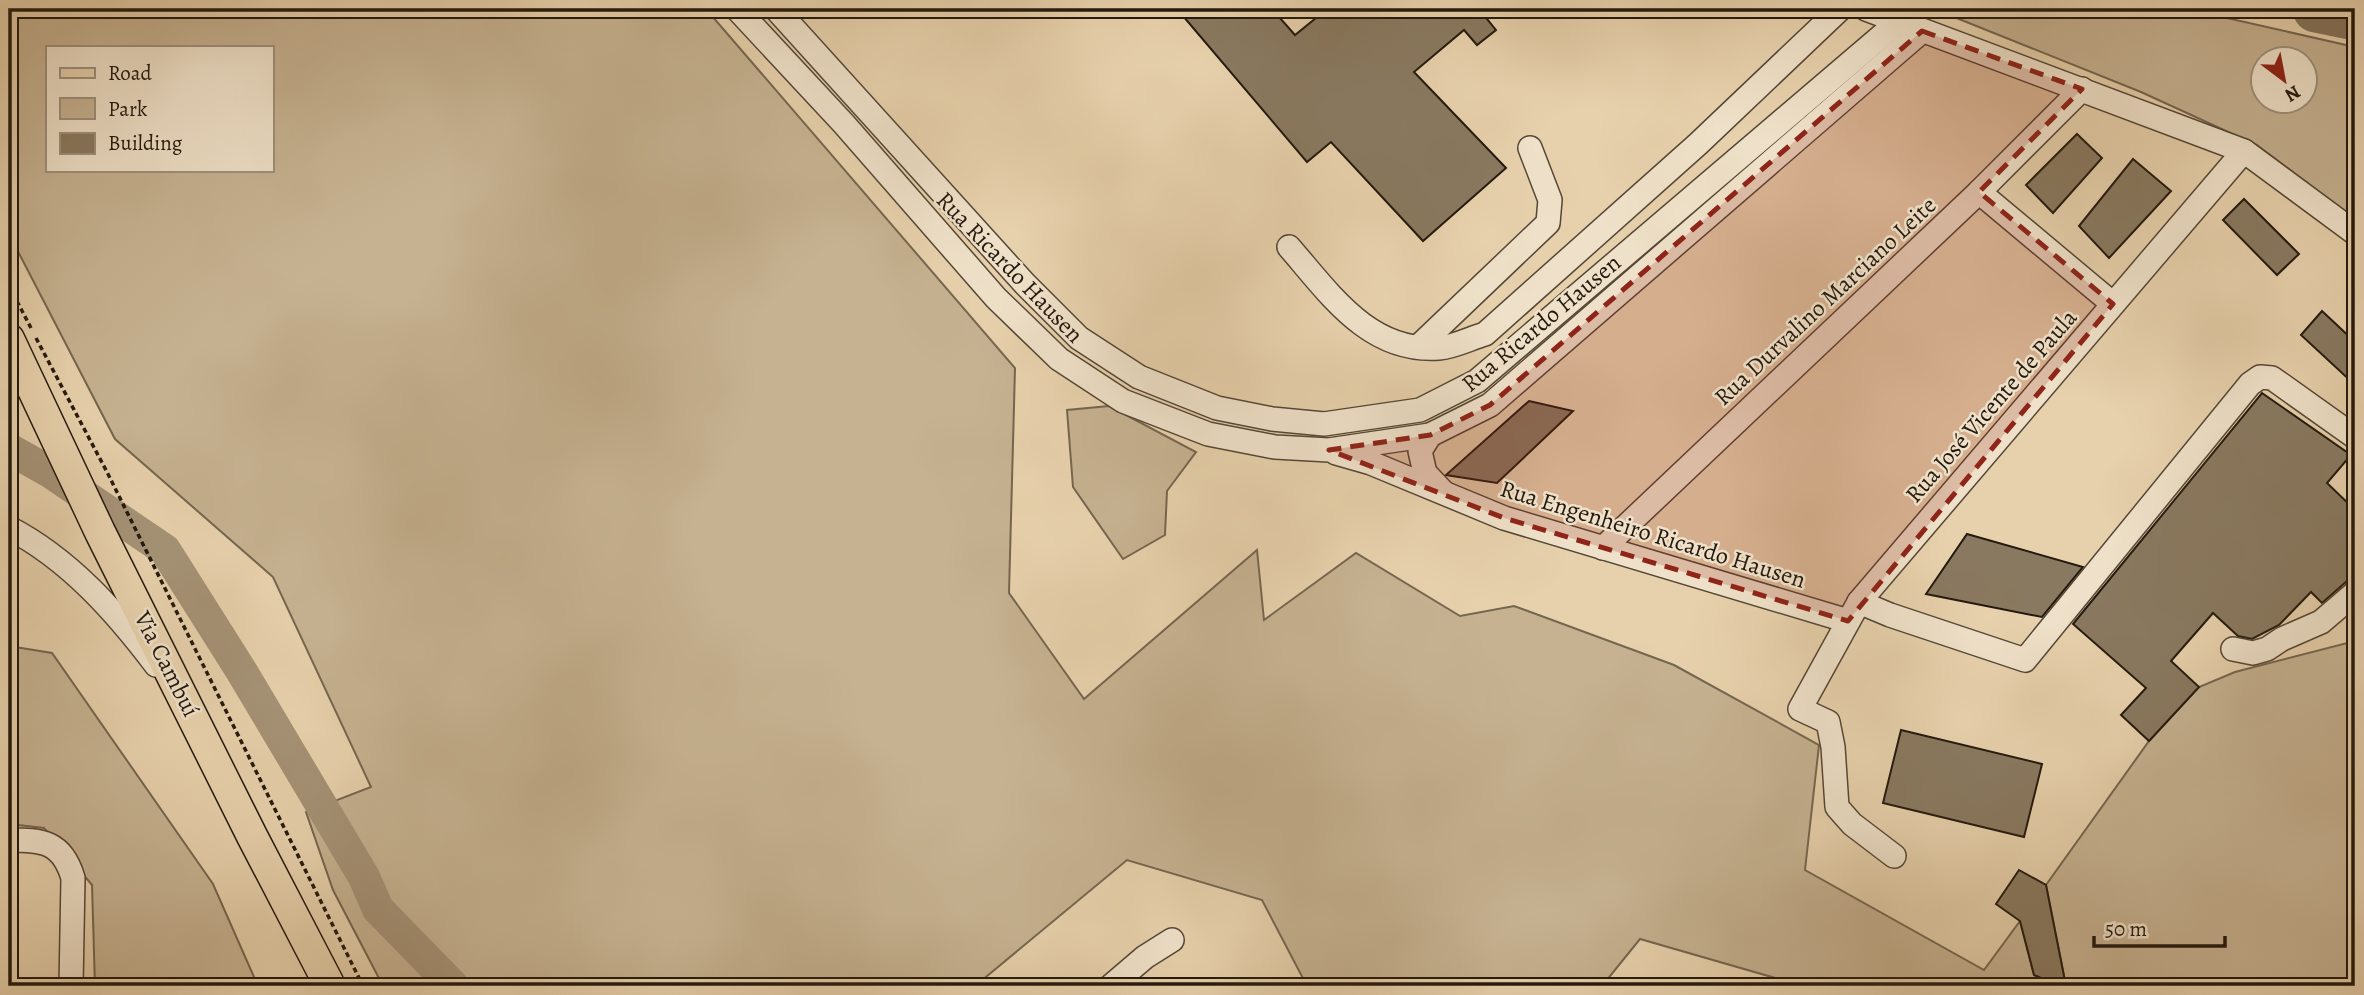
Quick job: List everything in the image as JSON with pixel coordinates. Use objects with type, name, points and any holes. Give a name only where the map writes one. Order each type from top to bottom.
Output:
[{"type":"main road","name":"Via Cambuí","points":[[9,340],[100,532],[330,986]]},
{"type":"street","name":"Rua Ricardo Hausen","points":[[737,9],[844,124],[996,298],[1059,359],[1123,401],[1208,434],[1275,447],[1329,450],[1430,435],[1490,405],[1922,32]]},
{"type":"street","name":"Rua Ricardo Hausen","points":[[776,9],[1025,284],[1079,338],[1139,377],[1217,408],[1272,419],[1324,424],[1420,410],[1477,381],[1898,22]]},
{"type":"street","points":[[1289,247],[1349,316],[1389,341],[1440,348],[1485,334],[1688,153],[1840,9]]},
{"type":"street","points":[[1866,9],[2244,152],[2355,233]]},
{"type":"street","name":"Rua Durvalino Marciano Leite","points":[[1603,548],[1979,192],[2082,89]]},
{"type":"street","points":[[1419,346],[1548,223],[1550,200],[1530,148]]},
{"type":"street","name":"Rua José Vicente de Paula","points":[[1894,856],[1852,824],[1837,807],[1833,747],[1828,722],[1800,709],[1854,611],[2244,152]]},
{"type":"street","points":[[1979,192],[2113,303]]},
{"type":"street","name":"Rua Engenheiro Ricardo Hausen","points":[[1329,450],[1371,463],[1504,518],[1603,548],[1854,611],[1890,615],[2025,660],[2250,384],[2260,377],[2272,378],[2355,437]]},
{"type":"street","points":[[1430,435],[1420,451],[1425,473],[1444,493]]},
{"type":"street","points":[[9,528],[77,574],[131,632],[189,708]]},
{"type":"street","points":[[2233,649],[2253,653],[2267,649],[2282,639],[2321,622],[2355,593]]},
{"type":"street","points":[[9,840],[39,840],[61,855],[70,870],[73,878],[71,986]]},
{"type":"street","points":[[1111,986],[1145,957],[1172,940]]},
{"type":"path","points":[[9,286],[107,472],[363,986]]},
{"type":"highlighted area","points":[[1922,31],[2082,89],[1979,192],[2113,304],[1848,621],[1504,518],[1329,450],[1430,435],[1490,405]]},
{"type":"green space","points":[[9,9],[706,9],[1015,368],[1009,593],[1084,699],[1257,550],[1264,620],[1356,553],[1460,616],[1514,606],[1674,665],[1819,745],[1805,870],[1984,970],[2020,921],[2034,975],[2059,986],[1803,986],[1640,939],[1602,986],[1307,986],[1262,900],[1127,860],[975,986],[383,986],[333,890],[306,812],[371,787],[273,577],[115,439],[9,234]]},
{"type":"green space","points":[[1934,9],[2187,9],[2355,47],[2355,219],[2257,145],[2141,92]]},
{"type":"green space","points":[[1109,406],[1196,452],[1167,491],[1165,535],[1123,559],[1073,487],[1067,410]]},
{"type":"green space","points":[[2355,641],[2355,986],[2066,986],[2046,885],[2149,741],[2199,687],[2235,672]]},
{"type":"green space","points":[[9,646],[52,653],[213,884],[258,986],[95,986],[92,885],[44,828],[9,824]]},
{"type":"building","points":[[1177,9],[1272,9],[1295,35],[1327,9],[1479,9],[1496,30],[1477,45],[1464,30],[1414,72],[1506,168],[1423,241],[1331,142],[1307,162]]},
{"type":"building","points":[[2077,134],[2102,158],[2053,213],[2026,185]]},
{"type":"building","points":[[2133,159],[2171,191],[2109,258],[2079,226]]},
{"type":"building","points":[[2244,199],[2299,254],[2277,275],[2223,220]]},
{"type":"building","points":[[2322,311],[2355,342],[2355,385],[2301,335]]},
{"type":"building","points":[[2262,393],[2351,455],[2327,483],[2355,510],[2355,579],[2346,582],[2322,603],[2311,592],[2279,625],[2252,639],[2238,636],[2213,613],[2171,661],[2199,687],[2149,741],[2121,715],[2146,688],[2073,624]]},
{"type":"building","points":[[1529,401],[1573,411],[1497,483],[1446,475]]},
{"type":"building","points":[[1967,534],[2083,567],[2042,617],[1926,594]]},
{"type":"building","points":[[1901,730],[2042,764],[2024,837],[1883,803]]},
{"type":"building","points":[[2019,870],[2046,885],[2066,986],[2034,975],[2020,921],[1996,904]]},
{"type":"waterway","points":[[9,449],[50,472],[165,550],[242,672],[364,877],[378,909],[453,986]]},
{"type":"taxiway","points":[[2316,9],[2355,17]]}]
